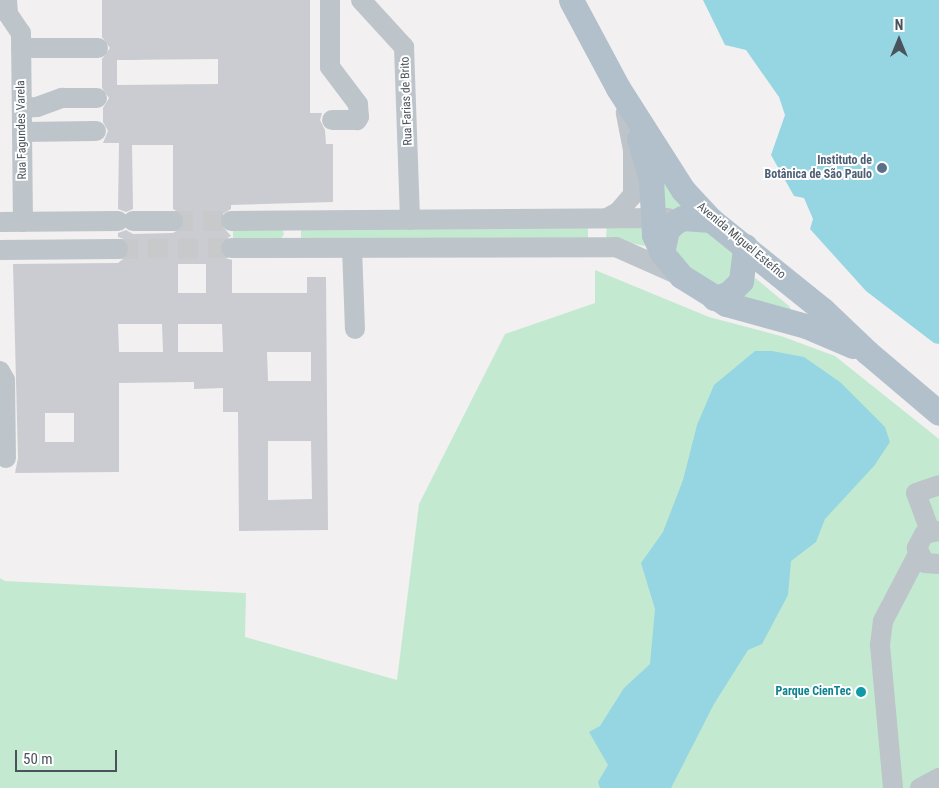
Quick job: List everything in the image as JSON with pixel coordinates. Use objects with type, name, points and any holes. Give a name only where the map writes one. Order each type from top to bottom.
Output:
[{"type":"main road","name":"Avenida Miguel Estefno","points":[[571,0],[618,88],[683,190],[711,220],[829,316],[867,352],[939,413]]},
{"type":"main road","name":"Avenida Miguel Estefno","points":[[618,88],[626,113],[647,162],[652,218],[662,253],[681,276],[714,298],[745,310],[806,326],[867,352]]},
{"type":"main road","points":[[662,253],[667,230],[682,218],[711,220]]},
{"type":"main road","points":[[714,298],[728,294],[741,281],[745,246]]},
{"type":"lane","points":[[7,0],[8,14],[20,30],[21,43],[98,48]]},
{"type":"lane","points":[[330,0],[330,67],[358,104],[359,117],[357,120],[332,120]]},
{"type":"lane","name":"Rua Farias de Brito","points":[[362,0],[404,47],[410,220]]},
{"type":"lane","name":"Rua Fagundes Varela","points":[[21,43],[23,222]]},
{"type":"lane","points":[[22,108],[37,107],[62,98],[97,98]]},
{"type":"lane","points":[[607,218],[618,212],[633,195],[633,150],[626,113]]},
{"type":"lane","points":[[22,132],[96,131]]},
{"type":"lane","points":[[231,221],[682,218]]},
{"type":"lane","points":[[294,248],[295,220]]},
{"type":"lane","points":[[0,222],[174,221]]},
{"type":"lane","points":[[231,248],[616,247],[681,276]]},
{"type":"lane","points":[[352,248],[355,329]]},
{"type":"lane","points":[[0,250],[118,249]]},
{"type":"lane","points":[[0,371],[4,380],[6,458]]},
{"type":"lane","points":[[893,788],[880,645],[883,621],[918,554],[920,538],[935,531],[916,493],[939,485]]},
{"type":"lane","points":[[918,554],[925,562],[939,564]]},
{"type":"lane","points":[[920,788],[939,778]]},
{"type":"green space","points":[[662,179],[685,210],[661,212]]},
{"type":"green space","points":[[697,223],[733,252],[738,265],[724,286],[709,283],[679,258],[672,244],[673,234]]},
{"type":"green space","points":[[588,224],[588,238],[301,241],[301,226]]},
{"type":"green space","points":[[607,224],[643,226],[645,246],[606,238]]},
{"type":"green space","points":[[233,227],[282,228],[284,234],[281,239],[233,241]]},
{"type":"green space","points":[[595,270],[709,317],[781,336],[835,356],[939,439],[939,788],[0,788],[0,578],[5,581],[246,593],[245,637],[397,680],[419,504],[505,334],[595,303]]},
{"type":"green space","points":[[754,277],[789,306],[791,310],[735,295]]},
{"type":"water","points":[[703,0],[939,0],[939,344],[934,343],[866,291],[810,229],[813,219],[804,198],[794,196],[771,155],[785,115],[779,97],[746,50],[725,45]]},
{"type":"water","points":[[755,351],[772,351],[804,357],[840,382],[885,427],[890,442],[874,466],[825,519],[816,542],[791,561],[788,595],[762,644],[748,650],[714,704],[671,788],[600,788],[598,782],[608,765],[589,732],[600,726],[624,688],[650,664],[655,609],[641,563],[663,532],[683,480],[697,425],[714,385]]},
{"type":"building","points":[[102,0],[310,0],[310,113],[322,113],[320,120],[325,130],[326,144],[333,144],[333,202],[231,205],[231,209],[221,215],[219,222],[231,236],[221,242],[219,249],[225,258],[232,260],[232,293],[307,293],[307,277],[326,277],[328,530],[239,531],[238,412],[223,412],[223,388],[194,389],[194,382],[119,383],[119,472],[15,473],[18,458],[13,264],[118,263],[128,255],[130,248],[124,239],[118,237],[118,233],[126,230],[133,234],[173,233],[183,227],[185,221],[183,215],[173,209],[173,145],[132,145],[133,209],[126,212],[118,209],[119,143],[103,143],[108,131],[103,122],[103,108],[109,98],[102,88],[102,59],[110,48],[102,37]],"holes":[[[218,59],[218,84],[117,85],[117,60]],[[178,264],[206,264],[206,293],[178,293]],[[118,324],[162,324],[163,352],[119,352]],[[178,324],[222,324],[223,352],[178,352]],[[267,352],[311,352],[311,381],[268,381]],[[45,413],[74,413],[74,442],[45,442]],[[268,441],[311,441],[312,499],[268,500]]]},
{"type":"tunnel","points":[[173,221],[231,221]]},
{"type":"tunnel","points":[[118,249],[231,248]]},
{"type":"place","name":"Instituto de Botânica de São Paulo","points":[[882,168]]},
{"type":"place","name":"Parque CienTec","points":[[861,692]]}]
